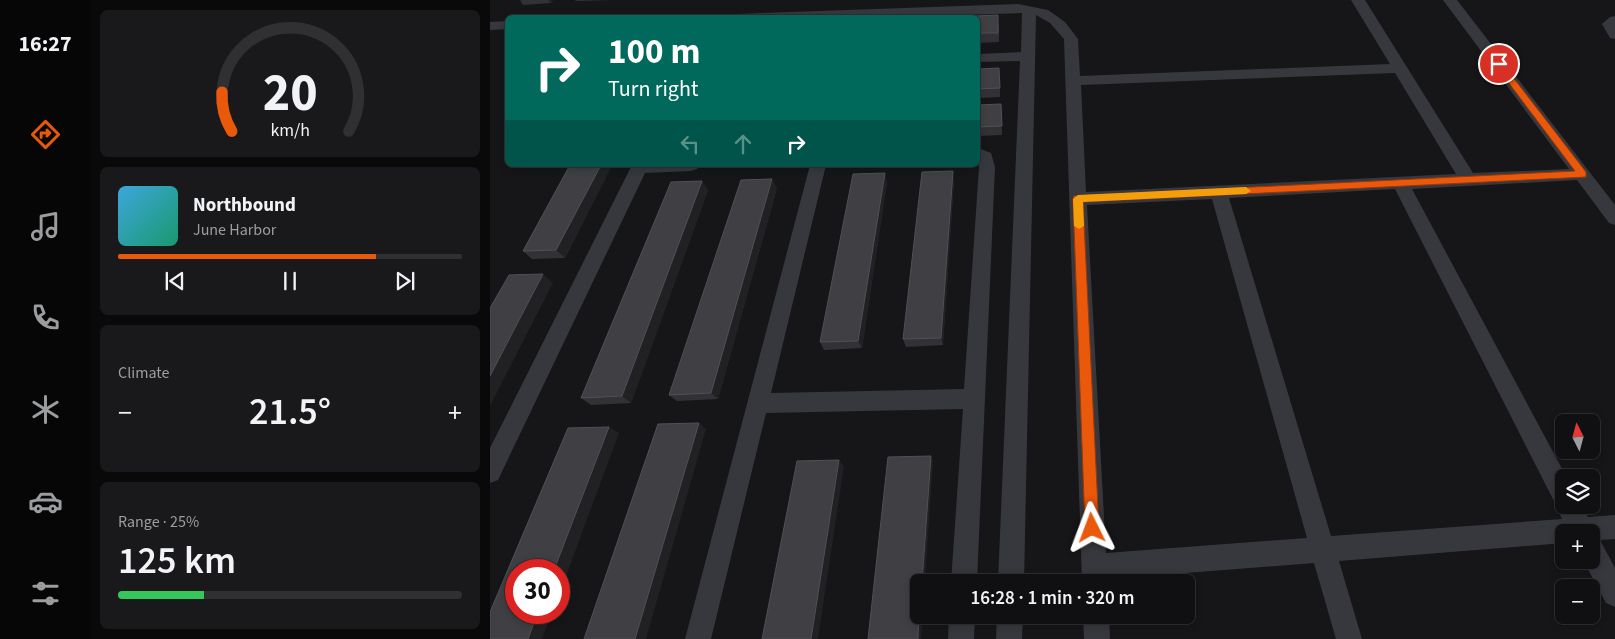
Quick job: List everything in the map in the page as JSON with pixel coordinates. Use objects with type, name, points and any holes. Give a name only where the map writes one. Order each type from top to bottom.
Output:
[{"type":"street","points":[[1358,0],[1468,180]]},
{"type":"street","points":[[1450,0],[1615,218]]},
{"type":"street","points":[[818,15],[1009,8],[1041,12],[1062,25],[1071,39],[1094,574]]},
{"type":"street","points":[[1011,574],[1029,10]]},
{"type":"street","points":[[1615,20],[1609,24],[1615,34]]},
{"type":"street","points":[[490,26],[505,25]]},
{"type":"street","points":[[980,58],[1028,56]]},
{"type":"street","points":[[1073,81],[1399,68]]},
{"type":"street","points":[[964,574],[987,167],[985,157],[980,155]]},
{"type":"street","points":[[490,472],[640,167]]},
{"type":"street","points":[[698,639],[817,167]]},
{"type":"street","points":[[1078,199],[1582,174]]},
{"type":"street","points":[[1400,183],[1555,479]]},
{"type":"street","points":[[1219,192],[1349,639]]},
{"type":"street","points":[[757,403],[974,399]]},
{"type":"street","points":[[1600,532],[1615,527]]},
{"type":"street","points":[[1103,574],[1322,550],[1555,538]]},
{"type":"street","points":[[1600,566],[1615,594]]},
{"type":"street","points":[[961,639],[962,624]]},
{"type":"street","points":[[1009,639],[1010,624]]},
{"type":"street","points":[[1096,624],[1097,639]]},
{"type":"building","points":[[998,15],[998,33],[980,33],[980,16]]},
{"type":"building","points":[[999,68],[1000,88],[980,89],[980,69]]},
{"type":"building","points":[[1001,104],[1002,126],[980,127],[980,105]]},
{"type":"building","points":[[569,167],[600,167],[556,250],[523,251]]},
{"type":"building","points":[[953,171],[941,338],[903,339],[922,172]]},
{"type":"building","points":[[885,173],[858,341],[820,342],[853,174]]},
{"type":"building","points":[[772,179],[711,393],[669,395],[741,180]]},
{"type":"building","points":[[702,181],[622,396],[581,398],[671,182]]},
{"type":"building","points":[[543,274],[490,376],[490,308],[509,275]]},
{"type":"building","points":[[699,423],[635,639],[584,639],[658,424]]},
{"type":"building","points":[[609,427],[558,559],[512,559],[568,428]]},
{"type":"building","points":[[931,456],[923,574],[910,574],[910,624],[919,624],[918,639],[868,639],[888,457]]},
{"type":"building","points":[[839,460],[811,639],[762,639],[797,461]]},
{"type":"building","points":[[505,577],[505,624],[534,624],[528,639],[490,639],[490,612]]},
{"type":"slow traffic","points":[[1079,226],[1078,199],[1246,191]]},
{"type":"route","points":[[1092,528],[1078,199],[1582,174],[1499,64]]}]
